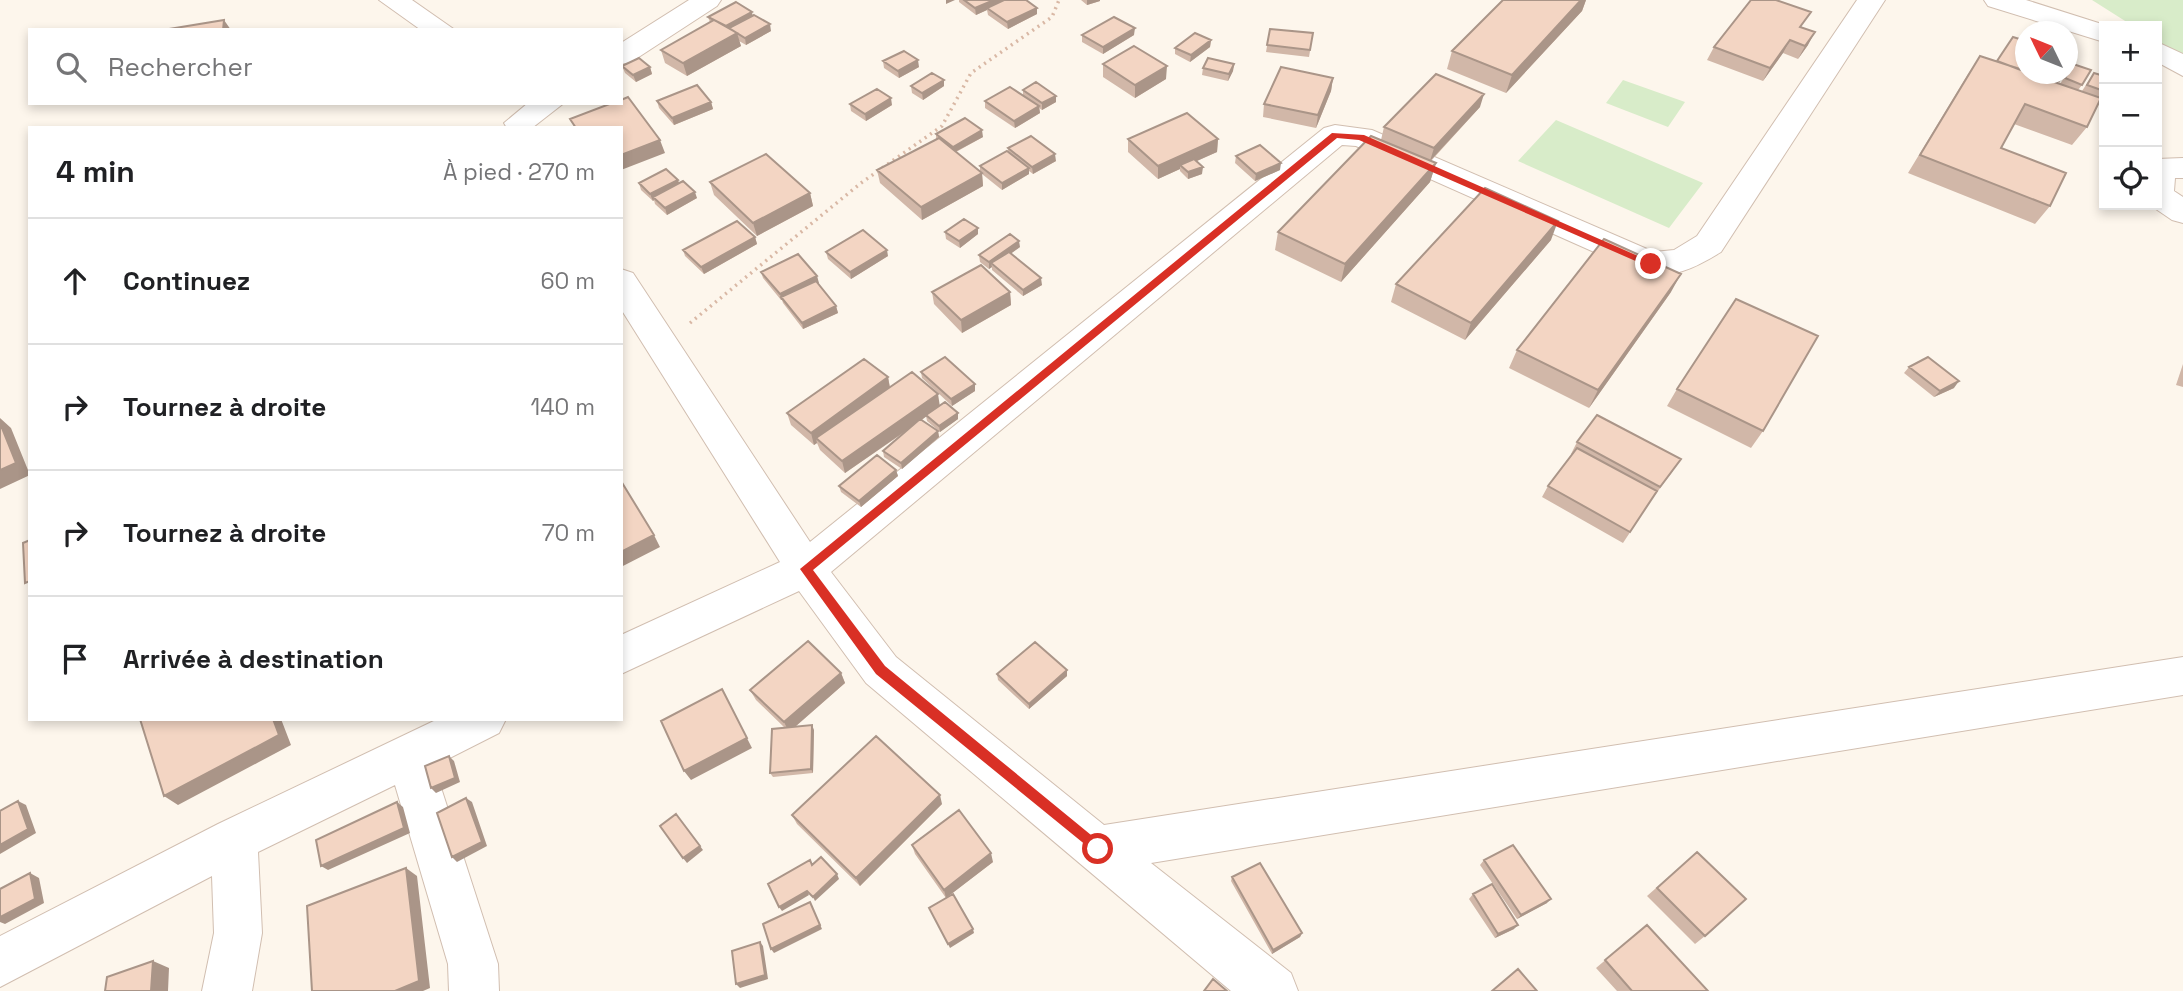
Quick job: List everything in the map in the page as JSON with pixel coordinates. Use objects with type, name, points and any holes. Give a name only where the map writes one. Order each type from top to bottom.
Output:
[{"type":"street","points":[[393,0],[438,28]]},
{"type":"street","points":[[623,55],[707,0]]},
{"type":"street","points":[[623,654],[806,569],[1335,135],[1361,137],[1651,264],[1681,261],[1709,244],[1871,0]]},
{"type":"street","points":[[1998,0],[2099,32]]},
{"type":"street","points":[[2087,0],[2117,21]]},
{"type":"street","points":[[515,118],[544,105]]},
{"type":"street","points":[[2183,169],[2161,168],[2157,181],[2158,195],[2183,212]]},
{"type":"street","points":[[623,284],[806,569],[881,670],[1273,991]]},
{"type":"street","points":[[1098,849],[2183,676]]},
{"type":"street","points":[[0,961],[234,840],[480,721]]},
{"type":"street","points":[[408,755],[473,964],[474,991]]},
{"type":"street","points":[[227,991],[238,933],[234,840]]},
{"type":"path","points":[[662,345],[860,184],[942,126],[971,73],[1052,17],[1059,0]]},
{"type":"green space","points":[[2092,0],[2183,0],[2183,58],[2162,44],[2162,21],[2125,21]]},
{"type":"green space","points":[[1623,80],[1685,102],[1668,127],[1606,103]]},
{"type":"green space","points":[[1556,120],[1703,183],[1669,228],[1518,161]]},
{"type":"building","points":[[964,0],[994,0],[975,8]]},
{"type":"building","points":[[1004,0],[1026,0],[1037,8],[1007,22],[987,8]]},
{"type":"building","points":[[1503,0],[1581,0],[1512,75],[1452,51]]},
{"type":"building","points":[[1751,0],[1776,0],[1811,12],[1800,27],[1815,32],[1805,46],[1790,40],[1770,68],[1714,47]]},
{"type":"building","points":[[736,2],[752,12],[726,26],[708,17]]},
{"type":"building","points":[[754,15],[770,24],[745,38],[729,28]]},
{"type":"building","points":[[1114,17],[1135,28],[1103,47],[1082,35]]},
{"type":"building","points":[[224,20],[223,28],[175,28]]},
{"type":"building","points":[[714,20],[737,33],[683,63],[661,50]]},
{"type":"building","points":[[1270,29],[1313,33],[1310,50],[1267,45]]},
{"type":"building","points":[[1195,33],[1211,40],[1191,55],[1175,48]]},
{"type":"building","points":[[2013,37],[2015,38],[2015,68],[1997,61]]},
{"type":"building","points":[[1134,46],[1167,66],[1135,85],[1103,64]]},
{"type":"building","points":[[904,51],[918,60],[898,71],[883,61]]},
{"type":"building","points":[[1980,56],[2015,67],[2015,84],[2060,84],[2099,97],[2087,127],[2025,104],[2001,148],[2066,173],[2050,206],[1920,155]]},
{"type":"building","points":[[639,58],[650,67],[633,75],[623,66]]},
{"type":"building","points":[[1208,58],[1234,64],[1229,74],[1203,68]]},
{"type":"building","points":[[2078,66],[2091,70],[2082,85],[2078,83]]},
{"type":"building","points":[[1281,67],[1333,78],[1318,115],[1264,104]]},
{"type":"building","points":[[932,73],[944,80],[922,93],[911,86]]},
{"type":"building","points":[[2094,73],[2099,74],[2099,89],[2087,85]]},
{"type":"building","points":[[1436,74],[1484,94],[1434,148],[1384,127]]},
{"type":"building","points":[[1036,82],[1056,96],[1042,103],[1023,90]]},
{"type":"building","points":[[697,85],[711,102],[672,118],[657,101]]},
{"type":"building","points":[[1010,87],[1039,106],[1014,121],[985,101]]},
{"type":"building","points":[[877,89],[891,98],[865,114],[850,104]]},
{"type":"building","points":[[628,97],[660,140],[623,154],[623,126],[575,126],[570,119],[607,105],[623,105],[623,99]]},
{"type":"building","points":[[1187,113],[1218,139],[1158,166],[1128,139]]},
{"type":"building","points":[[965,118],[982,130],[953,147],[936,134]]},
{"type":"building","points":[[1031,136],[1055,154],[1032,167],[1008,148]]},
{"type":"building","points":[[1371,136],[1436,163],[1345,264],[1278,232]]},
{"type":"building","points":[[939,138],[982,173],[921,207],[877,170]]},
{"type":"building","points":[[1260,145],[1281,163],[1256,174],[1236,156]]},
{"type":"building","points":[[1007,151],[1029,168],[1002,183],[980,166]]},
{"type":"building","points":[[766,154],[810,193],[753,223],[710,182]]},
{"type":"building","points":[[1194,159],[1203,167],[1188,172],[1180,165]]},
{"type":"building","points":[[666,169],[678,180],[650,194],[639,183]]},
{"type":"building","points":[[683,181],[695,192],[665,208],[653,197]]},
{"type":"building","points":[[1485,188],[1558,221],[1471,323],[1396,284]]},
{"type":"building","points":[[964,219],[978,228],[959,241],[945,232]]},
{"type":"building","points":[[737,221],[755,237],[701,267],[683,250]]},
{"type":"building","points":[[863,230],[887,250],[850,272],[826,252]]},
{"type":"building","points":[[1010,234],[1019,241],[989,262],[979,255]]},
{"type":"building","points":[[1604,239],[1681,274],[1598,390],[1517,350]]},
{"type":"building","points":[[1009,252],[1041,278],[1023,290],[991,263]]},
{"type":"building","points":[[798,254],[817,276],[780,294],[761,272]]},
{"type":"building","points":[[981,265],[1010,292],[961,320],[932,292]]},
{"type":"building","points":[[816,281],[836,306],[802,323],[781,297]]},
{"type":"building","points":[[1736,299],[1818,336],[1763,431],[1677,389]]},
{"type":"building","points":[[945,357],[975,384],[951,399],[921,372]]},
{"type":"building","points":[[1928,357],[1959,381],[1940,391],[1909,367]]},
{"type":"building","points":[[864,359],[888,377],[811,433],[787,413]]},
{"type":"building","points":[[912,372],[938,394],[842,461],[816,438]]},
{"type":"building","points":[[945,402],[958,413],[939,426],[926,415]]},
{"type":"building","points":[[1597,415],[1681,459],[1660,487],[1577,442]]},
{"type":"building","points":[[920,419],[938,431],[901,463],[883,451]]},
{"type":"building","points":[[0,423],[16,463],[0,470]]},
{"type":"building","points":[[1577,448],[1657,491],[1630,532],[1548,486]]},
{"type":"building","points":[[877,455],[896,470],[859,501],[839,486]]},
{"type":"building","points":[[623,484],[654,535],[623,551]]},
{"type":"building","points":[[28,541],[28,582],[25,583],[23,543]]},
{"type":"building","points":[[808,641],[841,673],[784,722],[750,690]]},
{"type":"building","points":[[1035,642],[1067,670],[1029,704],[997,674]]},
{"type":"building","points":[[722,689],[747,738],[684,771],[661,721]]},
{"type":"building","points":[[141,721],[274,721],[279,735],[164,796]]},
{"type":"building","points":[[812,725],[811,769],[770,773],[772,729]]},
{"type":"building","points":[[876,736],[940,795],[856,878],[792,815]]},
{"type":"building","points":[[449,756],[455,778],[431,788],[425,766]]},
{"type":"building","points":[[466,798],[482,842],[452,857],[437,813]]},
{"type":"building","points":[[18,801],[28,829],[0,845],[0,811]]},
{"type":"building","points":[[397,802],[404,828],[321,866],[316,840]]},
{"type":"building","points":[[959,810],[991,853],[944,890],[912,845]]},
{"type":"building","points":[[676,814],[700,846],[683,858],[660,826]]},
{"type":"building","points":[[1513,845],[1551,899],[1521,915],[1484,860]]},
{"type":"building","points":[[1697,852],[1746,899],[1705,936],[1657,888]]},
{"type":"building","points":[[821,857],[837,874],[813,897],[807,891],[779,907],[768,884],[810,860],[812,865]]},
{"type":"building","points":[[1260,863],[1302,933],[1273,950],[1232,877]]},
{"type":"building","points":[[406,868],[419,981],[395,991],[312,991],[307,906]]},
{"type":"building","points":[[30,873],[35,899],[0,917],[0,889]]},
{"type":"building","points":[[1492,884],[1518,925],[1498,934],[1473,894]]},
{"type":"building","points":[[953,894],[973,929],[948,944],[929,908]]},
{"type":"building","points":[[810,902],[820,925],[771,949],[763,924]]},
{"type":"building","points":[[1647,925],[1708,991],[1632,991],[1605,960]]},
{"type":"building","points":[[760,942],[765,975],[736,984],[732,951]]},
{"type":"building","points":[[153,961],[151,991],[105,991],[107,977]]},
{"type":"building","points":[[1518,969],[1537,991],[1492,991]]},
{"type":"building","points":[[1213,979],[1227,991],[1204,991]]},
{"type":"route","points":[[1098,849],[881,670],[806,569],[1335,135],[1361,137],[1651,264]]}]
